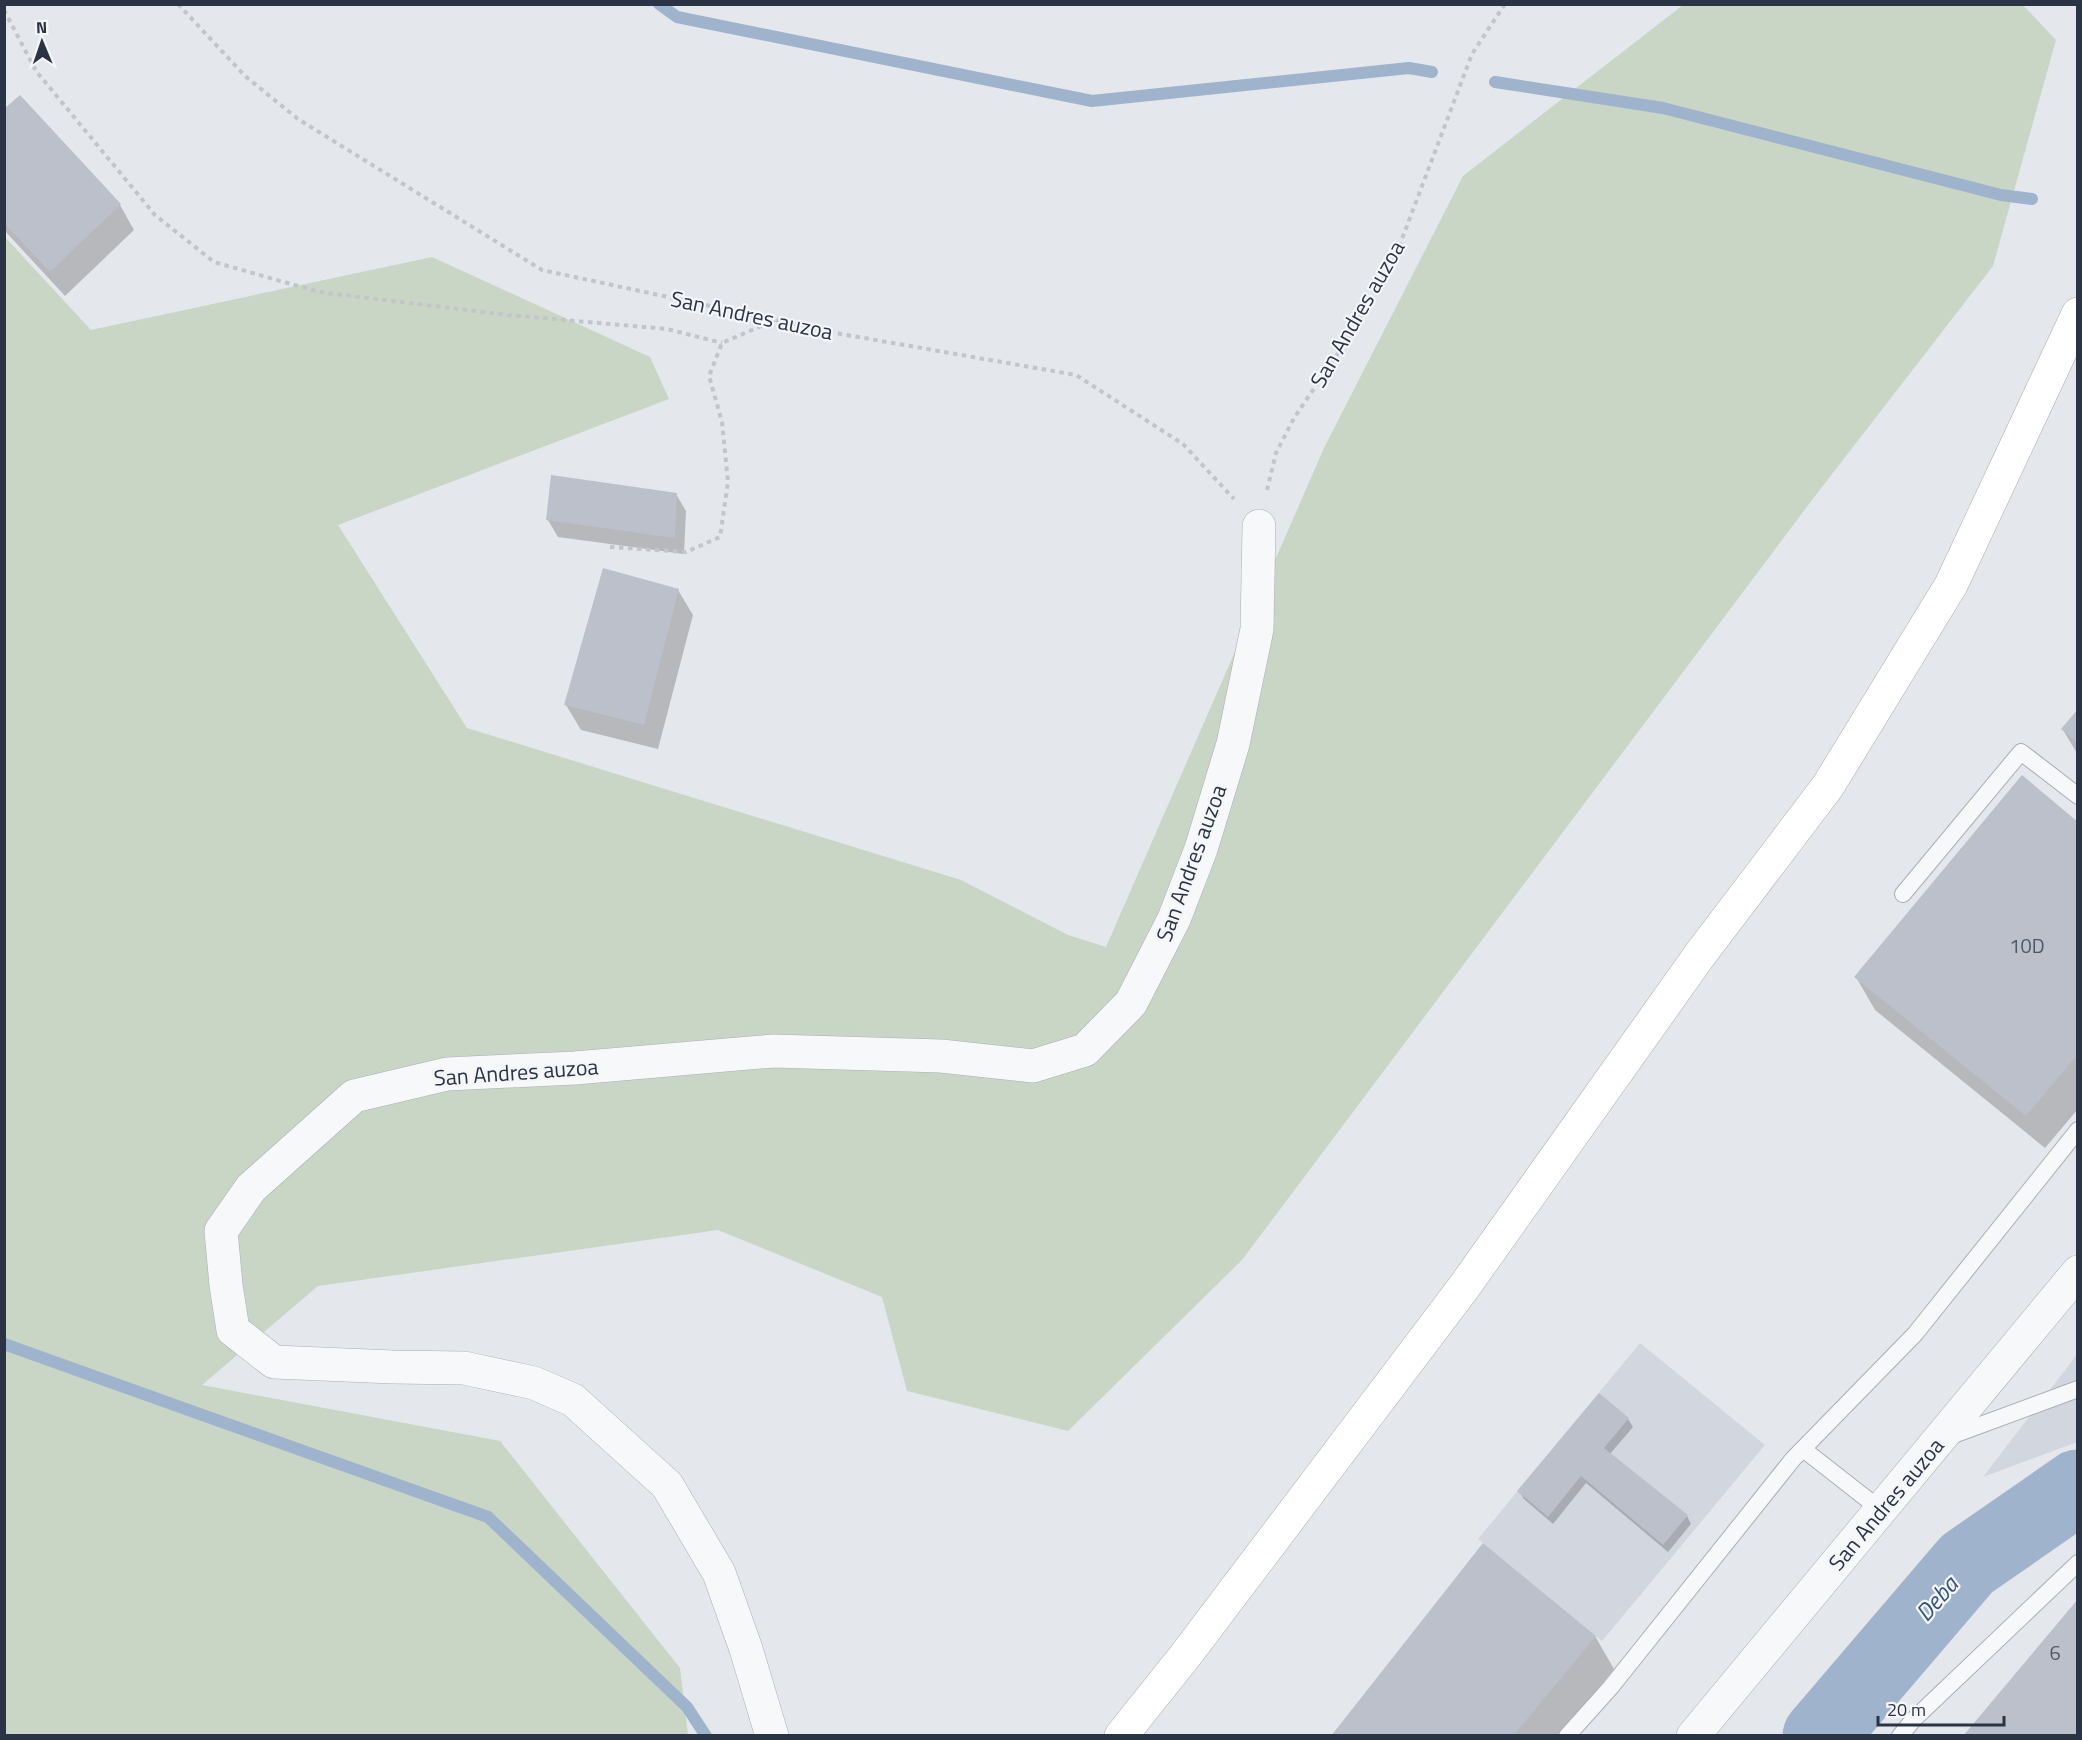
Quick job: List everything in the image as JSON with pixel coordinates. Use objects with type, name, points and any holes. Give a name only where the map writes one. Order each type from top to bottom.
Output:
[{"type":"main road","points":[[1121,1736],[1185,1656],[1464,1287],[1699,956],[1828,786],[1951,585],[2078,314]]},
{"type":"street","name":"San Andres auzoa","points":[[772,1736],[746,1649],[719,1573],[667,1485],[650,1469],[573,1400],[534,1383],[464,1368],[274,1362],[233,1330],[220,1231],[251,1188],[354,1096],[447,1074],[575,1068],[773,1051],[941,1056],[1034,1066],[1085,1050],[1131,1003],[1174,919],[1201,849],[1233,744],[1257,629],[1259,526]]},
{"type":"street","name":"San Andres auzoa","points":[[1693,1736],[2078,1272]]},
{"type":"lane","points":[[1903,894],[2021,752],[2078,796]]},
{"type":"lane","points":[[1567,1736],[1611,1687],[1793,1459],[1915,1334],[2078,1130]]},
{"type":"lane","points":[[1938,1440],[2078,1389]]},
{"type":"lane","points":[[1803,1449],[1881,1510]]},
{"type":"lane","points":[[1900,1736],[1913,1720],[2078,1563]]},
{"type":"path","name":"San Andres auzoa","points":[[178,4],[245,76],[298,119],[542,270],[841,334],[1076,375],[1184,444],[1259,526]]},
{"type":"path","name":"San Andres auzoa","points":[[1259,526],[1276,453],[1294,417],[1342,346],[1394,260],[1472,54],[1505,4]]},
{"type":"path","points":[[4,10],[36,70],[155,215],[214,262],[319,292],[508,315],[667,329],[722,343],[775,320]]},
{"type":"path","points":[[610,547],[686,552],[720,537],[728,482],[722,422],[709,376],[722,343]]},
{"type":"shaded area","points":[[1640,1343],[1765,1445],[1602,1641],[1478,1539]]},
{"type":"shaded area","points":[[2077,1354],[2077,1442],[1983,1477],[2069,1365]]},
{"type":"green space","points":[[1683,5],[2023,5],[2056,40],[1993,266],[1812,500],[1242,1260],[1068,1431],[907,1391],[882,1297],[718,1230],[318,1286],[202,1385],[500,1441],[680,1668],[688,1735],[5,1735],[4,236],[91,330],[432,257],[650,357],[669,399],[338,525],[467,728],[961,880],[1068,935],[1106,947],[1324,448],[1463,176]]},
{"type":"building","points":[[20,95],[121,204],[50,272],[4,223],[4,109]]},
{"type":"building","points":[[551,475],[677,493],[675,538],[546,520]]},
{"type":"building","points":[[603,568],[679,589],[644,725],[564,705]]},
{"type":"building","points":[[2078,709],[2078,743],[2061,729]]},
{"type":"building","points":[[2022,775],[2078,822],[2078,1054],[2026,1116],[1854,977]]},
{"type":"building","points":[[1599,1393],[1629,1418],[1604,1448],[1688,1515],[1663,1545],[1581,1476],[1548,1517],[1517,1491]]},
{"type":"building","points":[[1483,1543],[1596,1636],[1513,1736],[1331,1736]]},
{"type":"building","points":[[2078,1599],[2078,1736],[1963,1736]]},
{"type":"waterway","points":[[659,4],[677,17],[1092,101],[1409,68],[1432,72]]},
{"type":"waterway","points":[[1495,82],[1663,108],[2001,195],[2032,199]]},
{"type":"waterway","points":[[4,1344],[488,1517],[687,1707],[706,1736]]},
{"type":"waterway","name":"Deba","points":[[1820,1736],[1967,1564],[2078,1487]]}]
